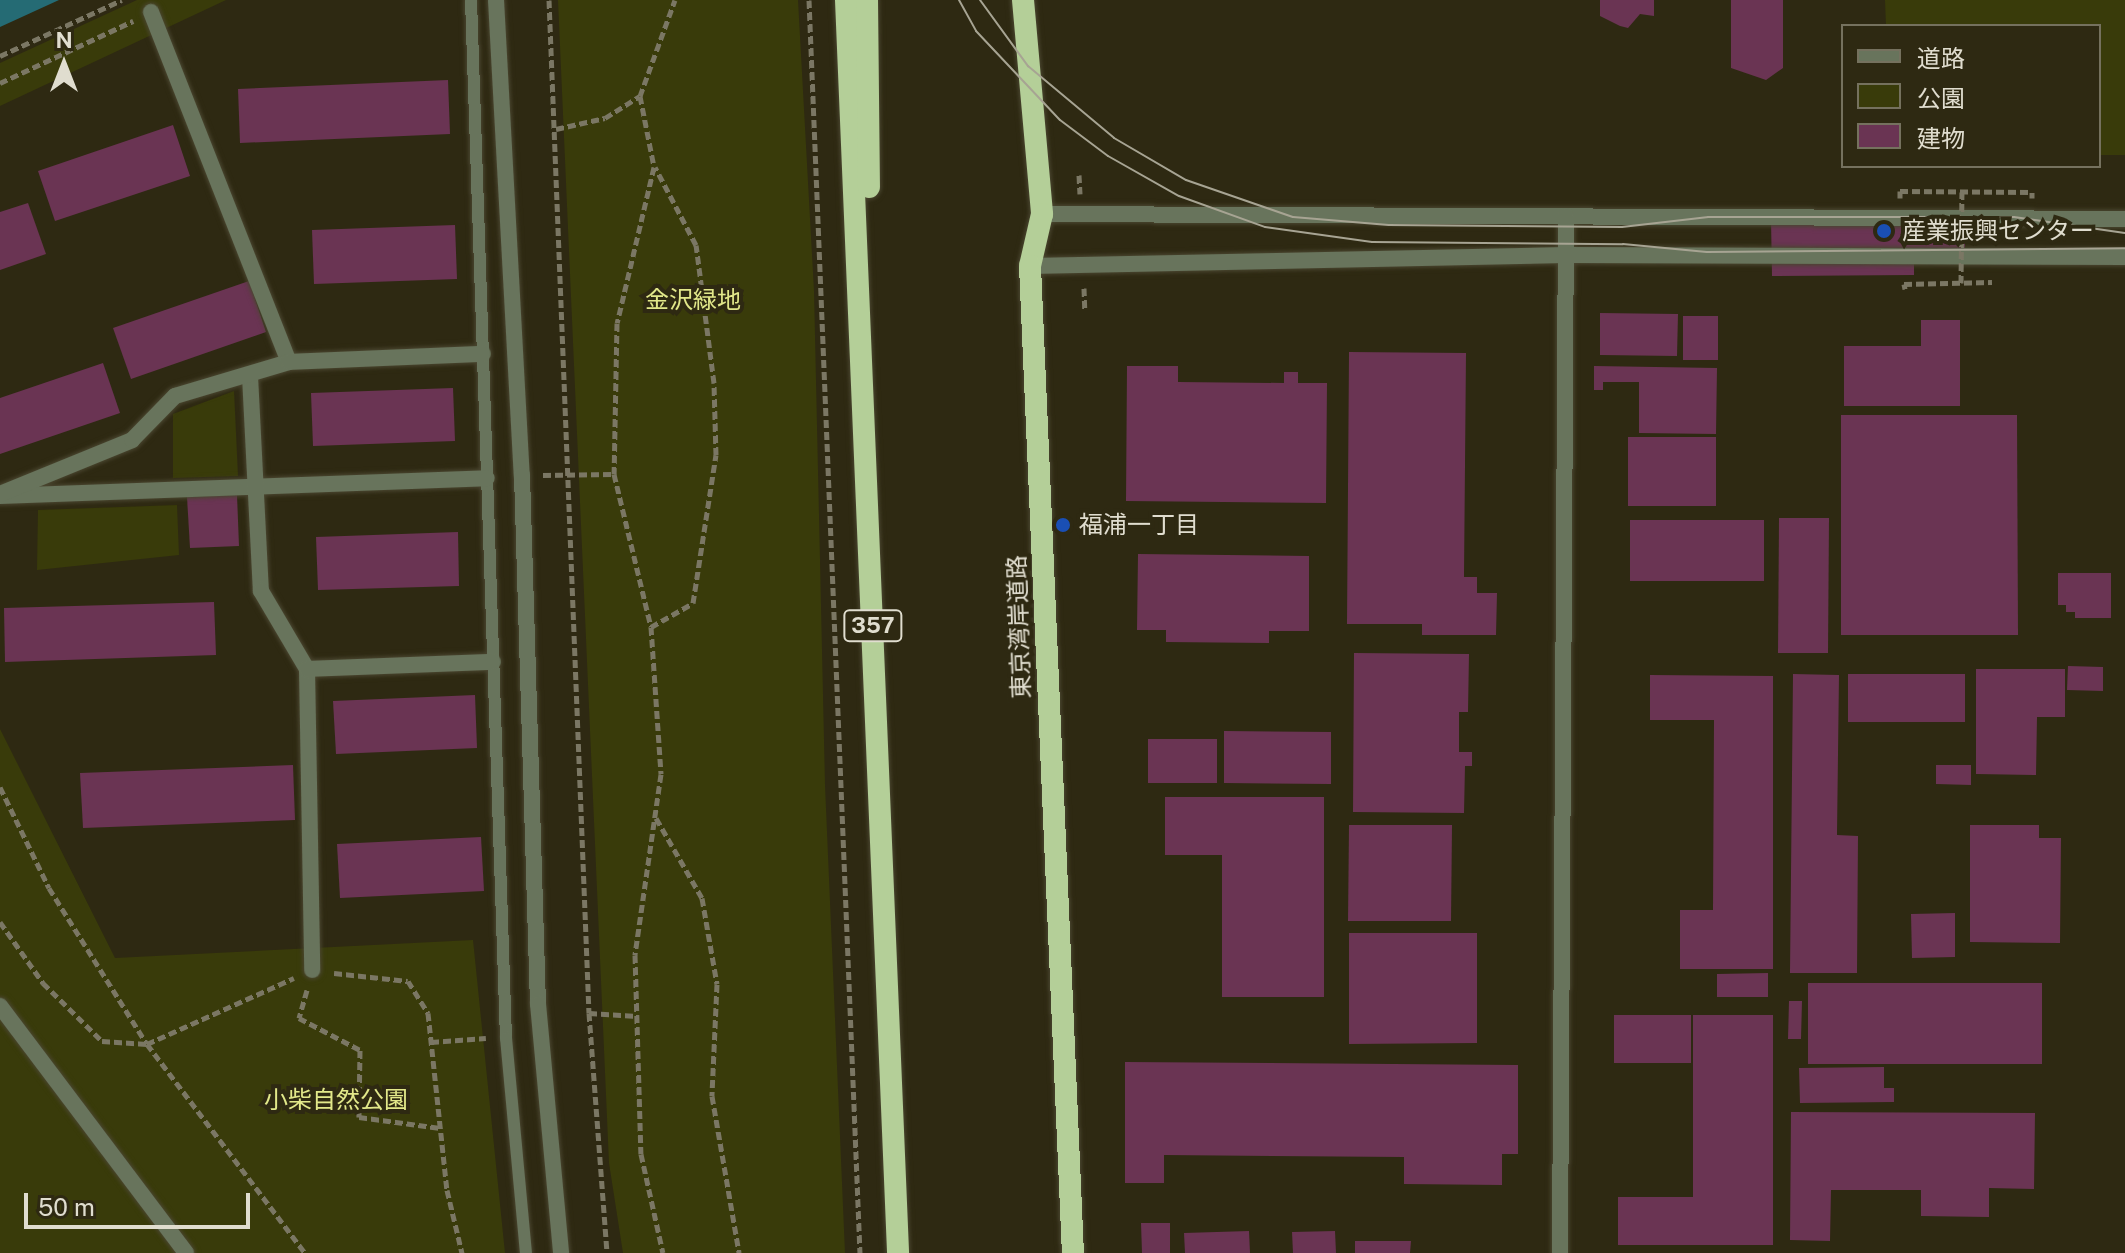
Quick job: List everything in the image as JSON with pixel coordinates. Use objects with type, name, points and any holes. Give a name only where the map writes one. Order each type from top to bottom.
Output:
[{"type":"highway","name":"357","points":[[846,0],[898,1253]]},
{"type":"highway","name":"357","points":[[859,267],[869,188],[867,0]]},
{"type":"highway","name":"東京湾岸道路","points":[[1023,0],[1042,214],[1030,266],[1073,1253]]},
{"type":"street","points":[[496,0],[522,475],[538,1004],[561,1253]]},
{"type":"street","points":[[151,12],[289,362]]},
{"type":"street","points":[[1042,214],[2125,219]]},
{"type":"street","points":[[1560,1253],[1566,216]]},
{"type":"street","points":[[1030,266],[1566,255],[2125,257]]},
{"type":"street","points":[[0,495],[132,440],[175,396],[289,362],[483,354]]},
{"type":"street","points":[[250,376],[261,591],[307,669],[312,970]]},
{"type":"street","points":[[0,495],[255,490],[487,478]]},
{"type":"street","points":[[307,669],[493,662]]},
{"type":"street","points":[[0,1006],[186,1253]]},
{"type":"lane","points":[[471,0],[506,1038],[526,1253]]},
{"type":"path","points":[[0,56],[122,0]]},
{"type":"path","points":[[549,0],[556,129],[565,474],[589,1013],[607,1253]]},
{"type":"path","points":[[651,627],[693,603],[716,455],[714,383],[696,245],[654,167],[640,96],[675,0]]},
{"type":"path","points":[[809,0],[860,1253]]},
{"type":"path","points":[[0,83],[151,12]]},
{"type":"path","points":[[556,129],[605,118],[640,96]]},
{"type":"path","points":[[654,167],[617,323],[614,474],[651,627],[661,774],[635,955],[641,1154],[663,1253]]},
{"type":"path","points":[[1900,191],[2032,192]]},
{"type":"path","points":[[1961,283],[1962,192]]},
{"type":"path","points":[[1905,286],[2004,282]]},
{"type":"path","points":[[565,474],[614,474]]},
{"type":"path","points":[[0,787],[49,888],[147,1044],[305,1253]]},
{"type":"path","points":[[656,818],[702,898],[717,984],[712,1096],[739,1253]]},
{"type":"path","points":[[0,922],[43,983],[102,1041],[147,1044],[312,970],[408,981],[428,1013],[440,1128],[462,1253]]},
{"type":"path","points":[[312,970],[299,1018],[360,1050],[359,1117],[440,1128]]},
{"type":"path","points":[[589,1013],[637,1016]]},
{"type":"path","points":[[431,1042],[506,1038]]},
{"type":"green space","points":[[137,0],[226,0],[0,106],[0,63]]},
{"type":"green space","name":"金沢緑地","points":[[558,0],[798,0],[814,291],[825,785],[845,1253],[623,1253],[609,1163]]},
{"type":"green space","points":[[1885,0],[2125,0],[2125,155],[2101,155],[2101,24],[1886,24]]},
{"type":"green space","points":[[234,391],[238,476],[173,478],[173,414]]},
{"type":"green space","points":[[177,505],[179,555],[37,570],[38,510]]},
{"type":"green space","name":"小柴自然公園","points":[[0,729],[115,958],[473,940],[505,1253],[0,1253]]},
{"type":"water","points":[[0,0],[59,0],[0,27]]},
{"type":"building","points":[[1600,0],[1654,0],[1654,16],[1640,14],[1628,28],[1620,26],[1600,16]]},
{"type":"building","points":[[1731,0],[1783,0],[1783,68],[1766,80],[1731,68]]},
{"type":"building","points":[[448,80],[450,134],[240,143],[238,89]]},
{"type":"building","points":[[173,125],[190,176],[55,221],[38,171]]},
{"type":"building","points":[[28,203],[46,254],[0,270],[0,212]]},
{"type":"building","points":[[1965,217],[1965,263],[1914,262],[1914,275],[1772,276],[1771,220]]},
{"type":"building","points":[[455,225],[457,279],[314,284],[312,230]]},
{"type":"building","points":[[249,281],[266,332],[131,379],[113,328]]},
{"type":"building","points":[[1600,313],[1678,314],[1677,356],[1600,355]]},
{"type":"building","points":[[1683,316],[1718,316],[1718,360],[1683,360]]},
{"type":"building","points":[[1921,320],[1960,320],[1960,406],[1844,406],[1844,346],[1921,346]]},
{"type":"building","points":[[1349,352],[1466,353],[1464,577],[1477,577],[1477,593],[1497,593],[1496,635],[1422,635],[1422,624],[1347,624]]},
{"type":"building","points":[[103,363],[120,413],[0,454],[0,398]]},
{"type":"building","points":[[1127,366],[1178,366],[1178,382],[1284,383],[1284,372],[1298,372],[1298,383],[1327,383],[1326,503],[1126,501]]},
{"type":"building","points":[[1594,366],[1717,368],[1716,434],[1639,433],[1639,382],[1603,382],[1603,390],[1594,390]]},
{"type":"building","points":[[453,388],[455,441],[313,446],[311,393]]},
{"type":"building","points":[[1841,415],[2017,415],[2018,635],[1841,635]]},
{"type":"building","points":[[1628,437],[1716,437],[1716,506],[1628,506]]},
{"type":"building","points":[[237,495],[239,546],[190,548],[187,497]]},
{"type":"building","points":[[1779,518],[1829,518],[1828,653],[1778,653]]},
{"type":"building","points":[[1630,520],[1764,520],[1764,581],[1630,581]]},
{"type":"building","points":[[458,532],[459,586],[318,590],[316,537]]},
{"type":"building","points":[[1138,554],[1309,556],[1309,631],[1269,631],[1269,643],[1166,642],[1166,630],[1137,630]]},
{"type":"building","points":[[2058,573],[2111,573],[2111,618],[2075,618],[2075,612],[2066,612],[2066,605],[2058,605]]},
{"type":"building","points":[[214,602],[216,655],[5,662],[4,608]]},
{"type":"building","points":[[1354,653],[1469,654],[1468,712],[1459,712],[1459,752],[1472,752],[1472,766],[1465,766],[1464,813],[1353,812]]},
{"type":"building","points":[[2068,666],[2103,667],[2103,691],[2067,690]]},
{"type":"building","points":[[1976,669],[2065,669],[2065,717],[2037,717],[2036,775],[1976,774]]},
{"type":"building","points":[[1793,674],[1839,675],[1837,835],[1858,836],[1857,973],[1790,973]]},
{"type":"building","points":[[1848,674],[1965,674],[1965,722],[1848,722]]},
{"type":"building","points":[[1650,675],[1773,676],[1773,969],[1680,969],[1680,910],[1713,910],[1714,720],[1650,720]]},
{"type":"building","points":[[475,695],[477,748],[336,754],[333,701]]},
{"type":"building","points":[[1224,731],[1331,732],[1331,784],[1224,783]]},
{"type":"building","points":[[1148,739],[1217,739],[1217,783],[1148,783]]},
{"type":"building","points":[[293,765],[295,820],[83,828],[80,773]]},
{"type":"building","points":[[1936,765],[1971,765],[1971,785],[1936,784]]},
{"type":"building","points":[[1165,797],[1324,797],[1324,997],[1222,997],[1222,855],[1165,855]]},
{"type":"building","points":[[1349,825],[1452,825],[1451,921],[1348,921]]},
{"type":"building","points":[[1970,825],[2039,825],[2039,838],[2061,838],[2060,943],[1970,942]]},
{"type":"building","points":[[481,837],[484,891],[340,898],[337,844]]},
{"type":"building","points":[[1955,913],[1955,957],[1912,958],[1911,914]]},
{"type":"building","points":[[1349,933],[1477,933],[1477,1043],[1349,1044]]},
{"type":"building","points":[[1768,973],[1768,997],[1717,997],[1717,974]]},
{"type":"building","points":[[1808,983],[2042,983],[2042,1064],[1808,1064]]},
{"type":"building","points":[[1789,1001],[1802,1001],[1801,1039],[1788,1039]]},
{"type":"building","points":[[1614,1015],[1691,1015],[1691,1063],[1614,1063]]},
{"type":"building","points":[[1693,1015],[1773,1015],[1773,1245],[1618,1245],[1618,1197],[1693,1197]]},
{"type":"building","points":[[1125,1062],[1518,1065],[1518,1154],[1502,1154],[1502,1185],[1404,1184],[1404,1157],[1164,1155],[1164,1183],[1125,1183]]},
{"type":"building","points":[[1884,1067],[1884,1088],[1894,1088],[1894,1102],[1800,1103],[1799,1068]]},
{"type":"building","points":[[1791,1112],[2035,1113],[2034,1189],[1989,1188],[1989,1217],[1921,1216],[1921,1190],[1831,1190],[1830,1241],[1790,1240]]},
{"type":"building","points":[[1141,1223],[1170,1223],[1170,1253],[1142,1253]]},
{"type":"building","points":[[1249,1231],[1250,1253],[1185,1253],[1184,1233]]},
{"type":"building","points":[[1335,1231],[1336,1253],[1293,1253],[1292,1232]]},
{"type":"building","points":[[1355,1241],[1411,1241],[1410,1253],[1355,1253]]},
{"type":"tram line","points":[[959,0],[976,31],[1060,120],[1108,156],[1179,196],[1265,227],[1372,242],[1623,244],[1707,252],[2125,248]]},
{"type":"tram line","points":[[980,0],[1028,66],[1114,138],[1186,180],[1293,217],[1389,225],[1622,227],[1708,217],[2014,217],[2125,233]]},
{"type":"place","name":"産業振興センター","points":[[1884,231]]},
{"type":"place","name":"福浦一丁目","points":[[1063,525]]}]
